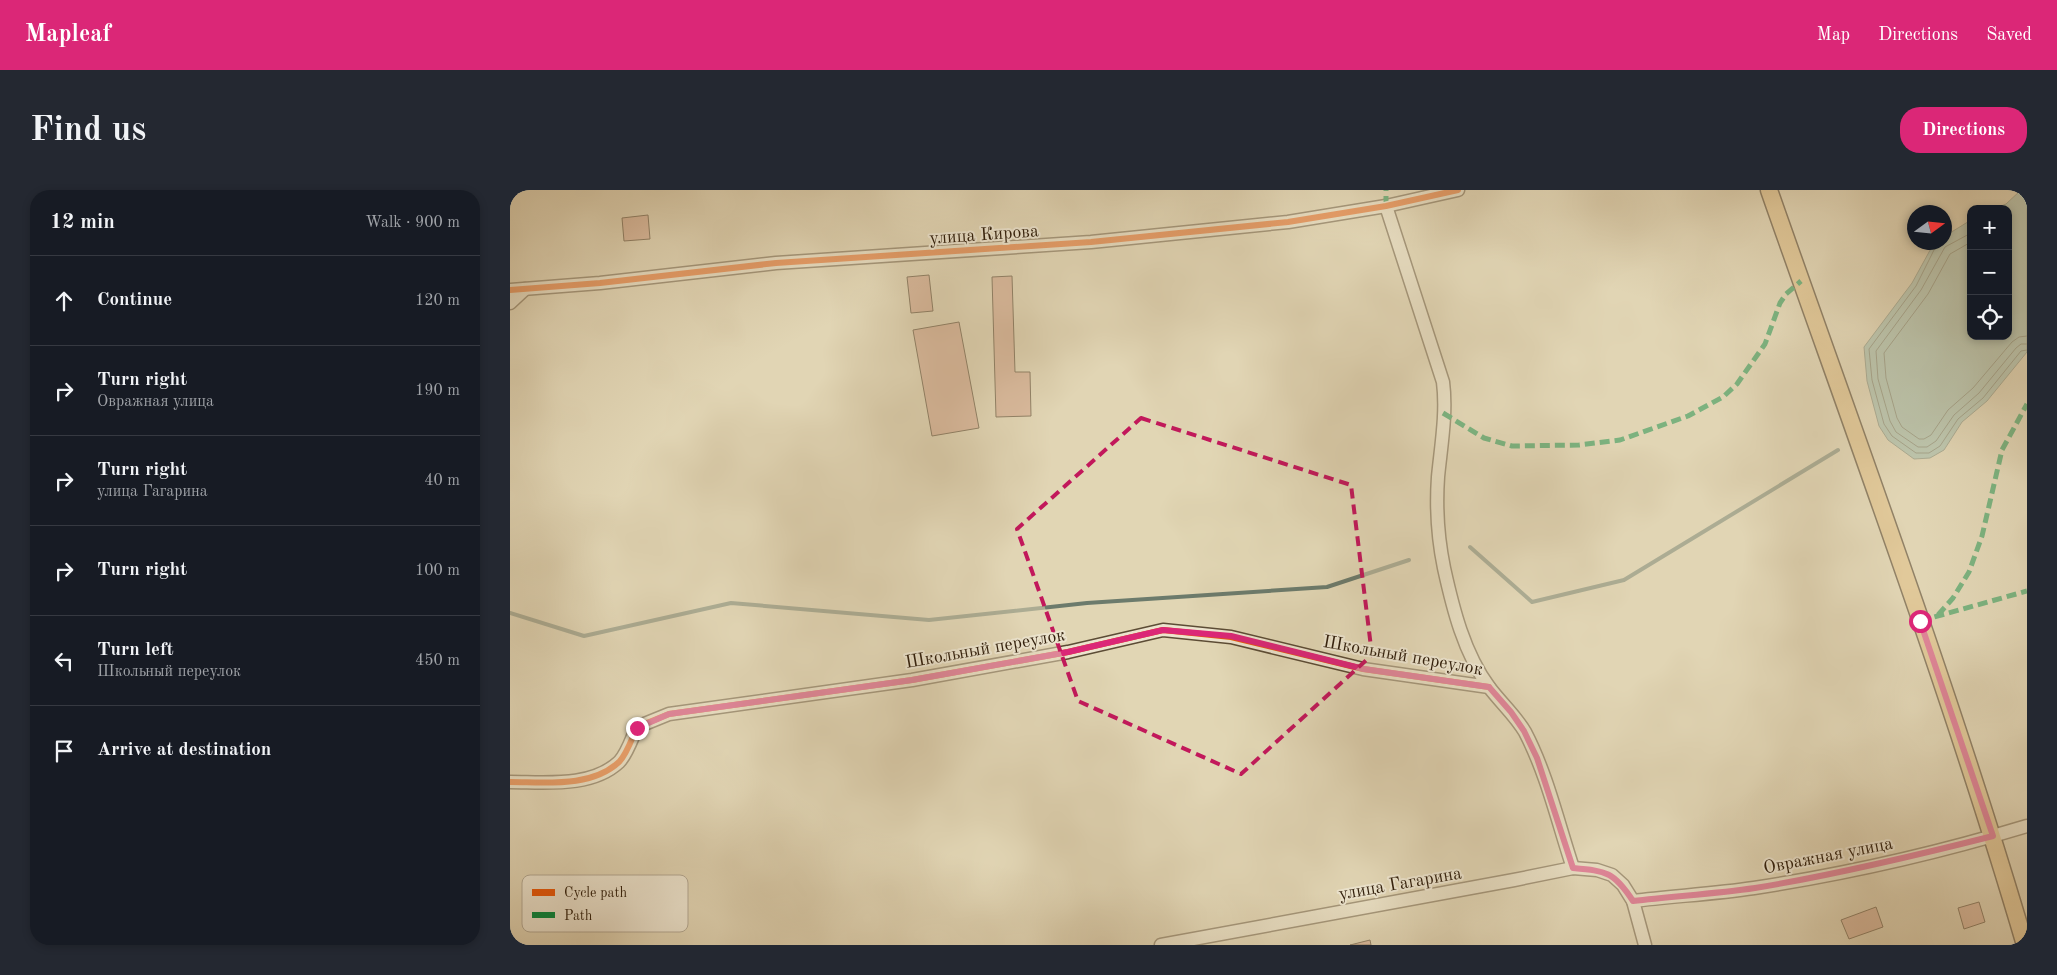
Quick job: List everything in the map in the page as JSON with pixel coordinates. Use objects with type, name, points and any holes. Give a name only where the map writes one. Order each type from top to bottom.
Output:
[{"type":"main road","points":[[1769,190],[1947,698],[1993,836],[2025,945]]},
{"type":"street","name":"улица Кирова","points":[[510,290],[776,263],[1130,238],[1288,222],[1386,206],[1458,190]]},
{"type":"street","points":[[1386,206],[1443,382],[1445,397],[1438,480],[1440,533],[1444,566],[1463,638],[1489,687],[1511,712],[1524,731],[1537,758],[1573,868]]},
{"type":"street","points":[[510,303],[525,289]]},
{"type":"street","name":"Школьный переулок","points":[[510,782],[564,782],[584,779],[607,771],[621,761],[637,728],[669,714],[912,680],[1068,652],[1163,630],[1231,636],[1364,669],[1489,687]]},
{"type":"street","name":"Овражная улица","points":[[1633,901],[1733,891],[1820,877],[1993,836],[2027,826]]},
{"type":"street","name":"улица Гагарина","points":[[1161,945],[1573,868],[1597,870],[1612,875],[1633,901]]},
{"type":"street","points":[[1633,901],[1645,945]]},
{"type":"highlighted area","points":[[1141,418],[1351,485],[1372,655],[1241,774],[1078,701],[1017,529]]},
{"type":"water","points":[[2021,190],[2027,190],[2027,352],[1987,401],[1962,422],[1944,450],[1930,458],[1914,459],[1888,440],[1879,426],[1867,381],[1864,347],[1912,283],[1930,250],[1952,250],[1952,232],[1967,222],[1967,340],[2012,340],[2012,205],[2004,205]]},
{"type":"building","points":[[648,215],[650,239],[624,241],[622,218]]},
{"type":"building","points":[[929,275],[933,311],[911,313],[907,277]]},
{"type":"building","points":[[1012,276],[1015,372],[1030,372],[1031,416],[996,417],[992,277]]},
{"type":"building","points":[[959,322],[979,428],[932,436],[913,330]]},
{"type":"building","points":[[1979,902],[1985,922],[1964,929],[1958,908]]},
{"type":"building","points":[[1876,907],[1883,927],[1849,939],[1841,920]]},
{"type":"building","points":[[1370,940],[1371,945],[1350,945]]},
{"type":"waterway","points":[[1470,547],[1532,602],[1624,580],[1838,450]]},
{"type":"waterway","points":[[510,613],[584,636],[731,603],[929,620],[1087,603],[1327,587],[1409,560]]},
{"type":"marked path","points":[[1386,190],[1386,206]]},
{"type":"marked path","points":[[1443,413],[1484,438],[1512,446],[1579,445],[1620,440],[1688,416],[1723,397],[1737,384],[1765,344],[1780,303],[1786,294],[1801,281]]},
{"type":"marked path","points":[[1938,615],[1953,598],[1969,572],[1982,536],[2002,450],[2027,404]]},
{"type":"marked path","points":[[1920,621],[2027,591]]},
{"type":"cycle path","points":[[510,290],[600,283],[776,263],[1091,242],[1288,222],[1386,206],[1458,190]]},
{"type":"cycle path","points":[[510,782],[567,782],[595,776],[608,770],[622,759],[637,727],[669,714],[912,680],[1068,652],[1163,630],[1231,637],[1363,669],[1489,687]]},
{"type":"route","points":[[637,728],[669,714],[912,680],[1068,652],[1163,630],[1231,636],[1364,669],[1489,687],[1511,712],[1524,731],[1537,758],[1573,868],[1597,870],[1612,875],[1633,901],[1684,897],[1830,875],[1993,836],[1920,621]]}]
